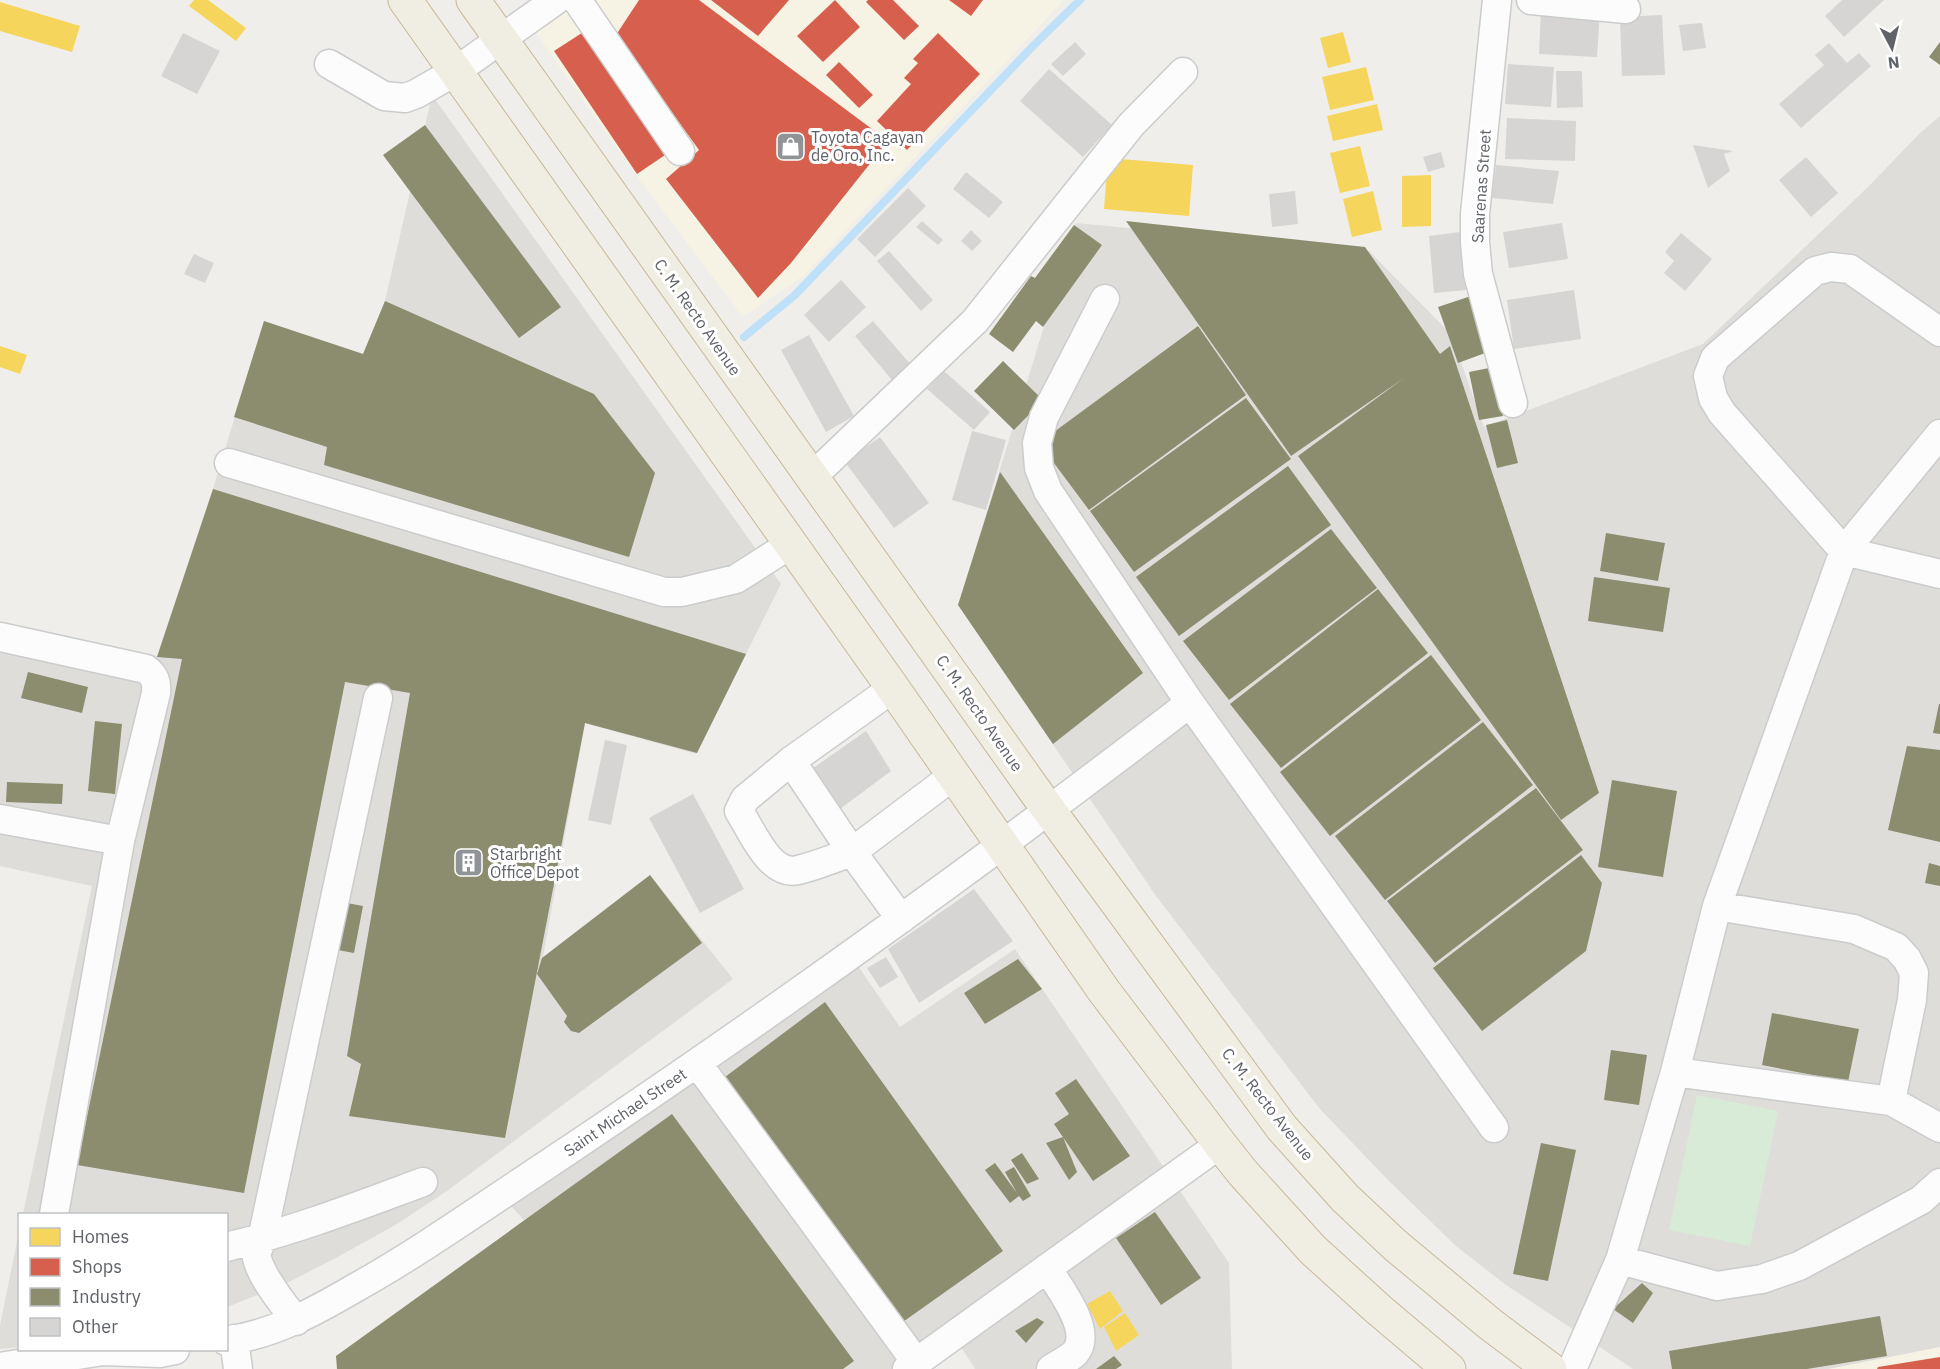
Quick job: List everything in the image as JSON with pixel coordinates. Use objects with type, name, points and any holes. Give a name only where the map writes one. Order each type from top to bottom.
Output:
[{"type":"highway","points":[[405,0],[893,688],[1104,991],[1220,1144],[1313,1250],[1449,1369]]},
{"type":"highway","name":"C. M. Recto Avenue","points":[[473,0],[1050,811],[1282,1128],[1346,1198],[1395,1245],[1490,1324],[1550,1369]]},
{"type":"street","points":[[329,64],[384,96],[405,98],[456,71],[556,0]]},
{"type":"street","points":[[577,0],[680,151]]},
{"type":"street","name":"Saarenas Street","points":[[1497,0],[1475,214],[1475,242],[1478,274],[1513,403]]},
{"type":"street","points":[[1531,0],[1626,9]]},
{"type":"street","points":[[812,477],[975,321],[1131,125],[1184,72]]},
{"type":"street","points":[[1940,332],[1850,269],[1832,267],[1815,271],[1714,358],[1708,376],[1713,398],[1722,413],[1844,551],[1940,574]]},
{"type":"street","points":[[1105,299],[1044,417],[1037,443],[1039,468],[1048,491],[1190,703],[1494,1128]]},
{"type":"street","points":[[1572,1369],[1620,1260],[1676,1072],[1717,906],[1844,551],[1940,434]]},
{"type":"street","points":[[230,463],[664,592],[682,592],[736,579],[791,544]]},
{"type":"street","points":[[0,637],[146,669],[153,674],[157,683],[120,841],[54,1213]]},
{"type":"street","points":[[893,688],[791,761],[745,799],[739,811],[771,862],[786,870],[796,871],[852,852],[954,775]]},
{"type":"street","points":[[296,1321],[273,1290],[258,1261],[257,1253],[262,1239],[378,698]]},
{"type":"street","name":"Saint Michael Street","points":[[230,1340],[273,1330],[296,1321],[415,1253],[697,1063],[901,919],[1050,811],[1190,703]]},
{"type":"street","points":[[791,761],[852,852],[901,919]]},
{"type":"street","points":[[0,819],[120,841]]},
{"type":"street","points":[[1717,906],[1854,929],[1896,947],[1907,959],[1914,973],[1912,1000],[1891,1101]]},
{"type":"street","points":[[697,1063],[911,1366],[1220,1144]]},
{"type":"street","points":[[1676,1072],[1891,1101],[1940,1128]]},
{"type":"street","points":[[228,1247],[262,1239],[329,1217],[423,1182]]},
{"type":"street","points":[[1620,1260],[1717,1286],[1762,1279],[1799,1266],[1921,1200],[1940,1184]]},
{"type":"street","points":[[1047,1268],[1078,1321],[1082,1338],[1075,1353],[1052,1369]]},
{"type":"street","points":[[230,1340],[238,1369]]},
{"type":"street","points":[[0,1367],[30,1356],[103,1352],[163,1357]]},
{"type":"shaded area","points":[[570,0],[1064,0],[804,275],[743,317],[633,171],[536,33]]},
{"type":"shaded area","points":[[432,95],[781,584],[696,754],[585,723],[543,957],[650,875],[733,979],[444,1193],[397,1224],[285,1284],[228,1307],[228,1213],[23,1213],[92,886],[0,866],[0,624],[157,656],[213,489],[264,321],[364,354],[385,301]]},
{"type":"shaded area","points":[[1940,116],[1940,1347],[1828,1369],[1633,1369],[1506,1285],[1456,1246],[1320,1109],[1156,896],[958,605],[1076,223],[1369,251],[1451,334],[1484,427],[1703,344]]},
{"type":"shaded area","points":[[1015,949],[1229,1263],[1232,1369],[975,1369],[959,1344],[924,1369],[583,1369],[549,1248],[503,1197],[847,950],[900,1027]]},
{"type":"shaded area","points":[[18,1237],[18,1347],[0,1349],[0,1325]]},
{"type":"shaded area","points":[[1940,1347],[1940,1369],[1828,1369]]},
{"type":"green space","points":[[1697,1095],[1778,1111],[1750,1246],[1669,1230]]},
{"type":"building: Homes","points":[[194,0],[208,0],[246,28],[236,41],[189,6]]},
{"type":"building: Homes","points":[[0,2],[80,26],[72,52],[0,31]]},
{"type":"building: Homes","points":[[1343,32],[1351,62],[1328,68],[1320,38]]},
{"type":"building: Homes","points":[[1366,67],[1374,100],[1330,110],[1322,77]]},
{"type":"building: Homes","points":[[1377,104],[1383,130],[1333,141],[1327,116]]},
{"type":"building: Homes","points":[[1360,146],[1370,186],[1340,193],[1330,153]]},
{"type":"building: Homes","points":[[1108,158],[1193,165],[1189,216],[1104,209]]},
{"type":"building: Homes","points":[[1431,175],[1431,226],[1402,227],[1402,176]]},
{"type":"building: Homes","points":[[1373,191],[1382,230],[1352,237],[1343,199]]},
{"type":"building: Homes","points":[[0,346],[27,355],[20,374],[0,367]]},
{"type":"building: Homes","points":[[1110,1291],[1123,1311],[1100,1329],[1087,1304]]},
{"type":"building: Homes","points":[[1125,1313],[1139,1335],[1116,1351],[1104,1327]]},
{"type":"building: Shops","name":"Toyota Cagayan de Oro, Inc.","points":[[639,0],[699,0],[888,141],[791,263],[758,298],[666,179],[699,150],[616,35]]},
{"type":"building: Shops","points":[[711,0],[789,0],[758,36]]},
{"type":"building: Shops","points":[[835,0],[860,27],[823,62],[797,36]]},
{"type":"building: Shops","points":[[868,0],[893,0],[919,26],[904,40],[866,2]]},
{"type":"building: Shops","points":[[949,0],[983,0],[971,16]]},
{"type":"building: Shops","points":[[588,29],[671,151],[637,174],[554,51]]},
{"type":"building: Shops","points":[[938,33],[980,74],[907,150],[877,121],[911,84],[904,78],[918,63],[913,59]]},
{"type":"building: Shops","points":[[839,62],[873,95],[859,108],[826,75]]},
{"type":"building: Shops","points":[[1940,1357],[1940,1369],[1877,1369],[1878,1367]]},
{"type":"building: Industry","points":[[1940,42],[1940,65],[1929,57]]},
{"type":"building: Industry","points":[[425,125],[561,307],[519,338],[383,155]]},
{"type":"building: Industry","points":[[1126,221],[1365,247],[1440,354],[1450,346],[1599,793],[1561,820],[1298,456],[1404,378],[1291,456]]},
{"type":"building: Industry","points":[[1074,225],[1102,245],[1043,327],[1036,321],[1013,352],[989,334],[1031,276],[1035,278]]},
{"type":"building: Industry","points":[[1477,294],[1496,349],[1458,363],[1438,307]]},
{"type":"building: Industry","points":[[385,301],[594,394],[655,473],[629,557],[324,465],[327,447],[234,417],[264,321],[363,354]]},
{"type":"building: Industry","points":[[1198,326],[1246,395],[1089,510],[1039,443]]},
{"type":"building: Industry","points":[[1003,361],[1043,400],[1014,430],[974,391]]},
{"type":"building: Industry","points":[[1494,367],[1503,416],[1479,420],[1469,372]]},
{"type":"building: Industry","points":[[1246,398],[1291,459],[1134,572],[1090,511]]},
{"type":"building: Industry","points":[[1507,420],[1518,463],[1497,468],[1486,425]]},
{"type":"building: Industry","points":[[1288,466],[1331,525],[1179,636],[1136,577]]},
{"type":"building: Industry","points":[[1000,472],[1143,673],[1053,744],[958,605]]},
{"type":"building: Industry","name":"Starbright Office Depot","points":[[213,489],[746,654],[697,753],[585,723],[505,1138],[349,1116],[361,1064],[347,1056],[410,693],[345,682],[244,1193],[77,1165],[182,659],[157,657]]},
{"type":"building: Industry","points":[[1331,529],[1377,588],[1229,700],[1183,641]]},
{"type":"building: Industry","points":[[1606,533],[1665,543],[1658,581],[1600,571]]},
{"type":"building: Industry","points":[[1594,577],[1670,588],[1663,632],[1588,621]]},
{"type":"building: Industry","points":[[1378,589],[1428,653],[1281,768],[1230,704]]},
{"type":"building: Industry","points":[[1431,655],[1481,720],[1330,836],[1280,772]]},
{"type":"building: Industry","points":[[28,672],[88,687],[82,713],[21,698]]},
{"type":"building: Industry","points":[[1940,704],[1940,734],[1933,733]]},
{"type":"building: Industry","points":[[95,721],[122,724],[115,794],[88,791]]},
{"type":"building: Industry","points":[[1483,722],[1533,785],[1385,900],[1335,836]]},
{"type":"building: Industry","points":[[1907,746],[1940,750],[1940,842],[1888,830]]},
{"type":"building: Industry","points":[[1612,780],[1677,791],[1663,877],[1598,867]]},
{"type":"building: Industry","points":[[7,782],[63,784],[62,804],[6,802]]},
{"type":"building: Industry","points":[[1536,788],[1583,850],[1435,963],[1387,901]]},
{"type":"building: Industry","points":[[1581,855],[1602,883],[1586,951],[1482,1031],[1433,968]]},
{"type":"building: Industry","points":[[1929,863],[1940,866],[1940,886],[1925,883]]},
{"type":"building: Industry","points":[[650,875],[702,943],[579,1033],[571,1031],[564,1022],[567,1016],[537,974],[542,958]]},
{"type":"building: Industry","points":[[347,903],[363,906],[354,953],[338,950]]},
{"type":"building: Industry","points":[[1018,959],[1042,989],[985,1024],[964,993]]},
{"type":"building: Industry","points":[[825,1002],[1003,1251],[900,1324],[725,1077]]},
{"type":"building: Industry","points":[[1772,1013],[1859,1029],[1848,1082],[1762,1065]]},
{"type":"building: Industry","points":[[1611,1050],[1647,1055],[1639,1105],[1604,1100]]},
{"type":"building: Industry","points":[[1076,1079],[1130,1156],[1093,1181],[1054,1124],[1069,1114],[1055,1093]]},
{"type":"building: Industry","points":[[672,1114],[854,1361],[843,1369],[337,1369],[336,1356]]},
{"type":"building: Industry","points":[[1063,1137],[1077,1172],[1069,1180],[1046,1143]]},
{"type":"building: Industry","points":[[1541,1143],[1576,1150],[1548,1281],[1513,1274]]},
{"type":"building: Industry","points":[[1022,1153],[1039,1179],[1027,1184],[1011,1160]]},
{"type":"building: Industry","points":[[995,1163],[1017,1193],[1005,1172],[1014,1167],[1031,1196],[1023,1201],[1019,1196],[1010,1203],[985,1170]]},
{"type":"building: Industry","points":[[1155,1212],[1201,1278],[1161,1305],[1116,1238]]},
{"type":"building: Industry","points":[[1642,1283],[1653,1293],[1633,1323],[1613,1309]]},
{"type":"building: Industry","points":[[1880,1316],[1887,1356],[1807,1369],[1672,1369],[1669,1351]]},
{"type":"building: Industry","points":[[1037,1318],[1044,1322],[1026,1343],[1015,1331]]},
{"type":"building: Industry","points":[[1114,1356],[1122,1365],[1116,1369],[1096,1369]]},
{"type":"building: Other","points":[[1842,0],[1884,0],[1844,37],[1825,16]]},
{"type":"building: Other","points":[[1541,8],[1600,11],[1597,57],[1539,54]]},
{"type":"building: Other","points":[[1662,15],[1665,75],[1622,76],[1620,17]]},
{"type":"building: Other","points":[[1702,23],[1706,48],[1683,51],[1679,25]]},
{"type":"building: Other","points":[[183,33],[220,51],[197,94],[161,76]]},
{"type":"building: Other","points":[[1075,42],[1086,54],[1063,76],[1051,64]]},
{"type":"building: Other","points":[[1829,43],[1847,63],[1859,53],[1871,66],[1801,128],[1779,104],[1824,65],[1815,55]]},
{"type":"building: Other","points":[[1508,64],[1554,67],[1551,107],[1505,104]]},
{"type":"building: Other","points":[[1049,69],[1112,125],[1083,157],[1020,101]]},
{"type":"building: Other","points":[[1556,71],[1582,71],[1583,107],[1557,108]]},
{"type":"building: Other","points":[[1507,118],[1576,121],[1575,161],[1505,159]]},
{"type":"building: Other","points":[[1693,145],[1733,151],[1724,154],[1730,171],[1708,188]]},
{"type":"building: Other","points":[[1441,152],[1445,167],[1428,172],[1423,157]]},
{"type":"building: Other","points":[[1806,157],[1838,193],[1811,217],[1779,180]]},
{"type":"building: Other","points":[[1496,165],[1559,171],[1553,204],[1492,198]]},
{"type":"building: Other","points":[[966,172],[1003,202],[989,218],[953,189]]},
{"type":"building: Other","points":[[908,188],[926,206],[875,257],[857,239]]},
{"type":"building: Other","points":[[1295,191],[1298,224],[1272,227],[1269,194]]},
{"type":"building: Other","points":[[922,221],[943,240],[938,245],[916,227]]},
{"type":"building: Other","points":[[1562,223],[1568,259],[1509,268],[1503,232]]},
{"type":"building: Other","points":[[971,230],[982,241],[972,251],[961,241]]},
{"type":"building: Other","points":[[1460,232],[1466,290],[1434,293],[1429,236]]},
{"type":"building: Other","points":[[1681,233],[1712,259],[1685,291],[1664,273],[1674,261],[1665,252]]},
{"type":"building: Other","points":[[889,251],[933,300],[921,311],[877,261]]},
{"type":"building: Other","points":[[194,254],[214,263],[205,283],[184,274]]},
{"type":"building: Other","points":[[841,280],[866,307],[829,342],[804,315]]},
{"type":"building: Other","points":[[1574,290],[1581,339],[1514,349],[1507,300]]},
{"type":"building: Other","points":[[873,321],[911,365],[892,380],[855,336]]},
{"type":"building: Other","points":[[809,335],[854,416],[826,432],[781,350]]},
{"type":"building: Other","points":[[944,371],[990,412],[974,430],[927,389]]},
{"type":"building: Other","points":[[972,431],[1006,440],[986,510],[952,500]]},
{"type":"building: Other","points":[[880,437],[929,503],[894,528],[845,462]]},
{"type":"building: Other","points":[[866,731],[891,771],[836,812],[809,771]]},
{"type":"building: Other","points":[[605,740],[627,745],[611,825],[588,820]]},
{"type":"building: Other","points":[[693,794],[744,889],[700,913],[649,818]]},
{"type":"building: Other","points":[[974,889],[1013,941],[919,1003],[888,949]]},
{"type":"building: Other","points":[[886,957],[898,977],[880,988],[867,968]]},
{"type":"waterway","points":[[744,337],[795,295],[1034,45],[1080,0]]},
{"type":"place","name":"Toyota Cagayan de Oro, Inc.","points":[[790,146]]},
{"type":"place","name":"Starbright Office Depot","points":[[469,863]]}]
